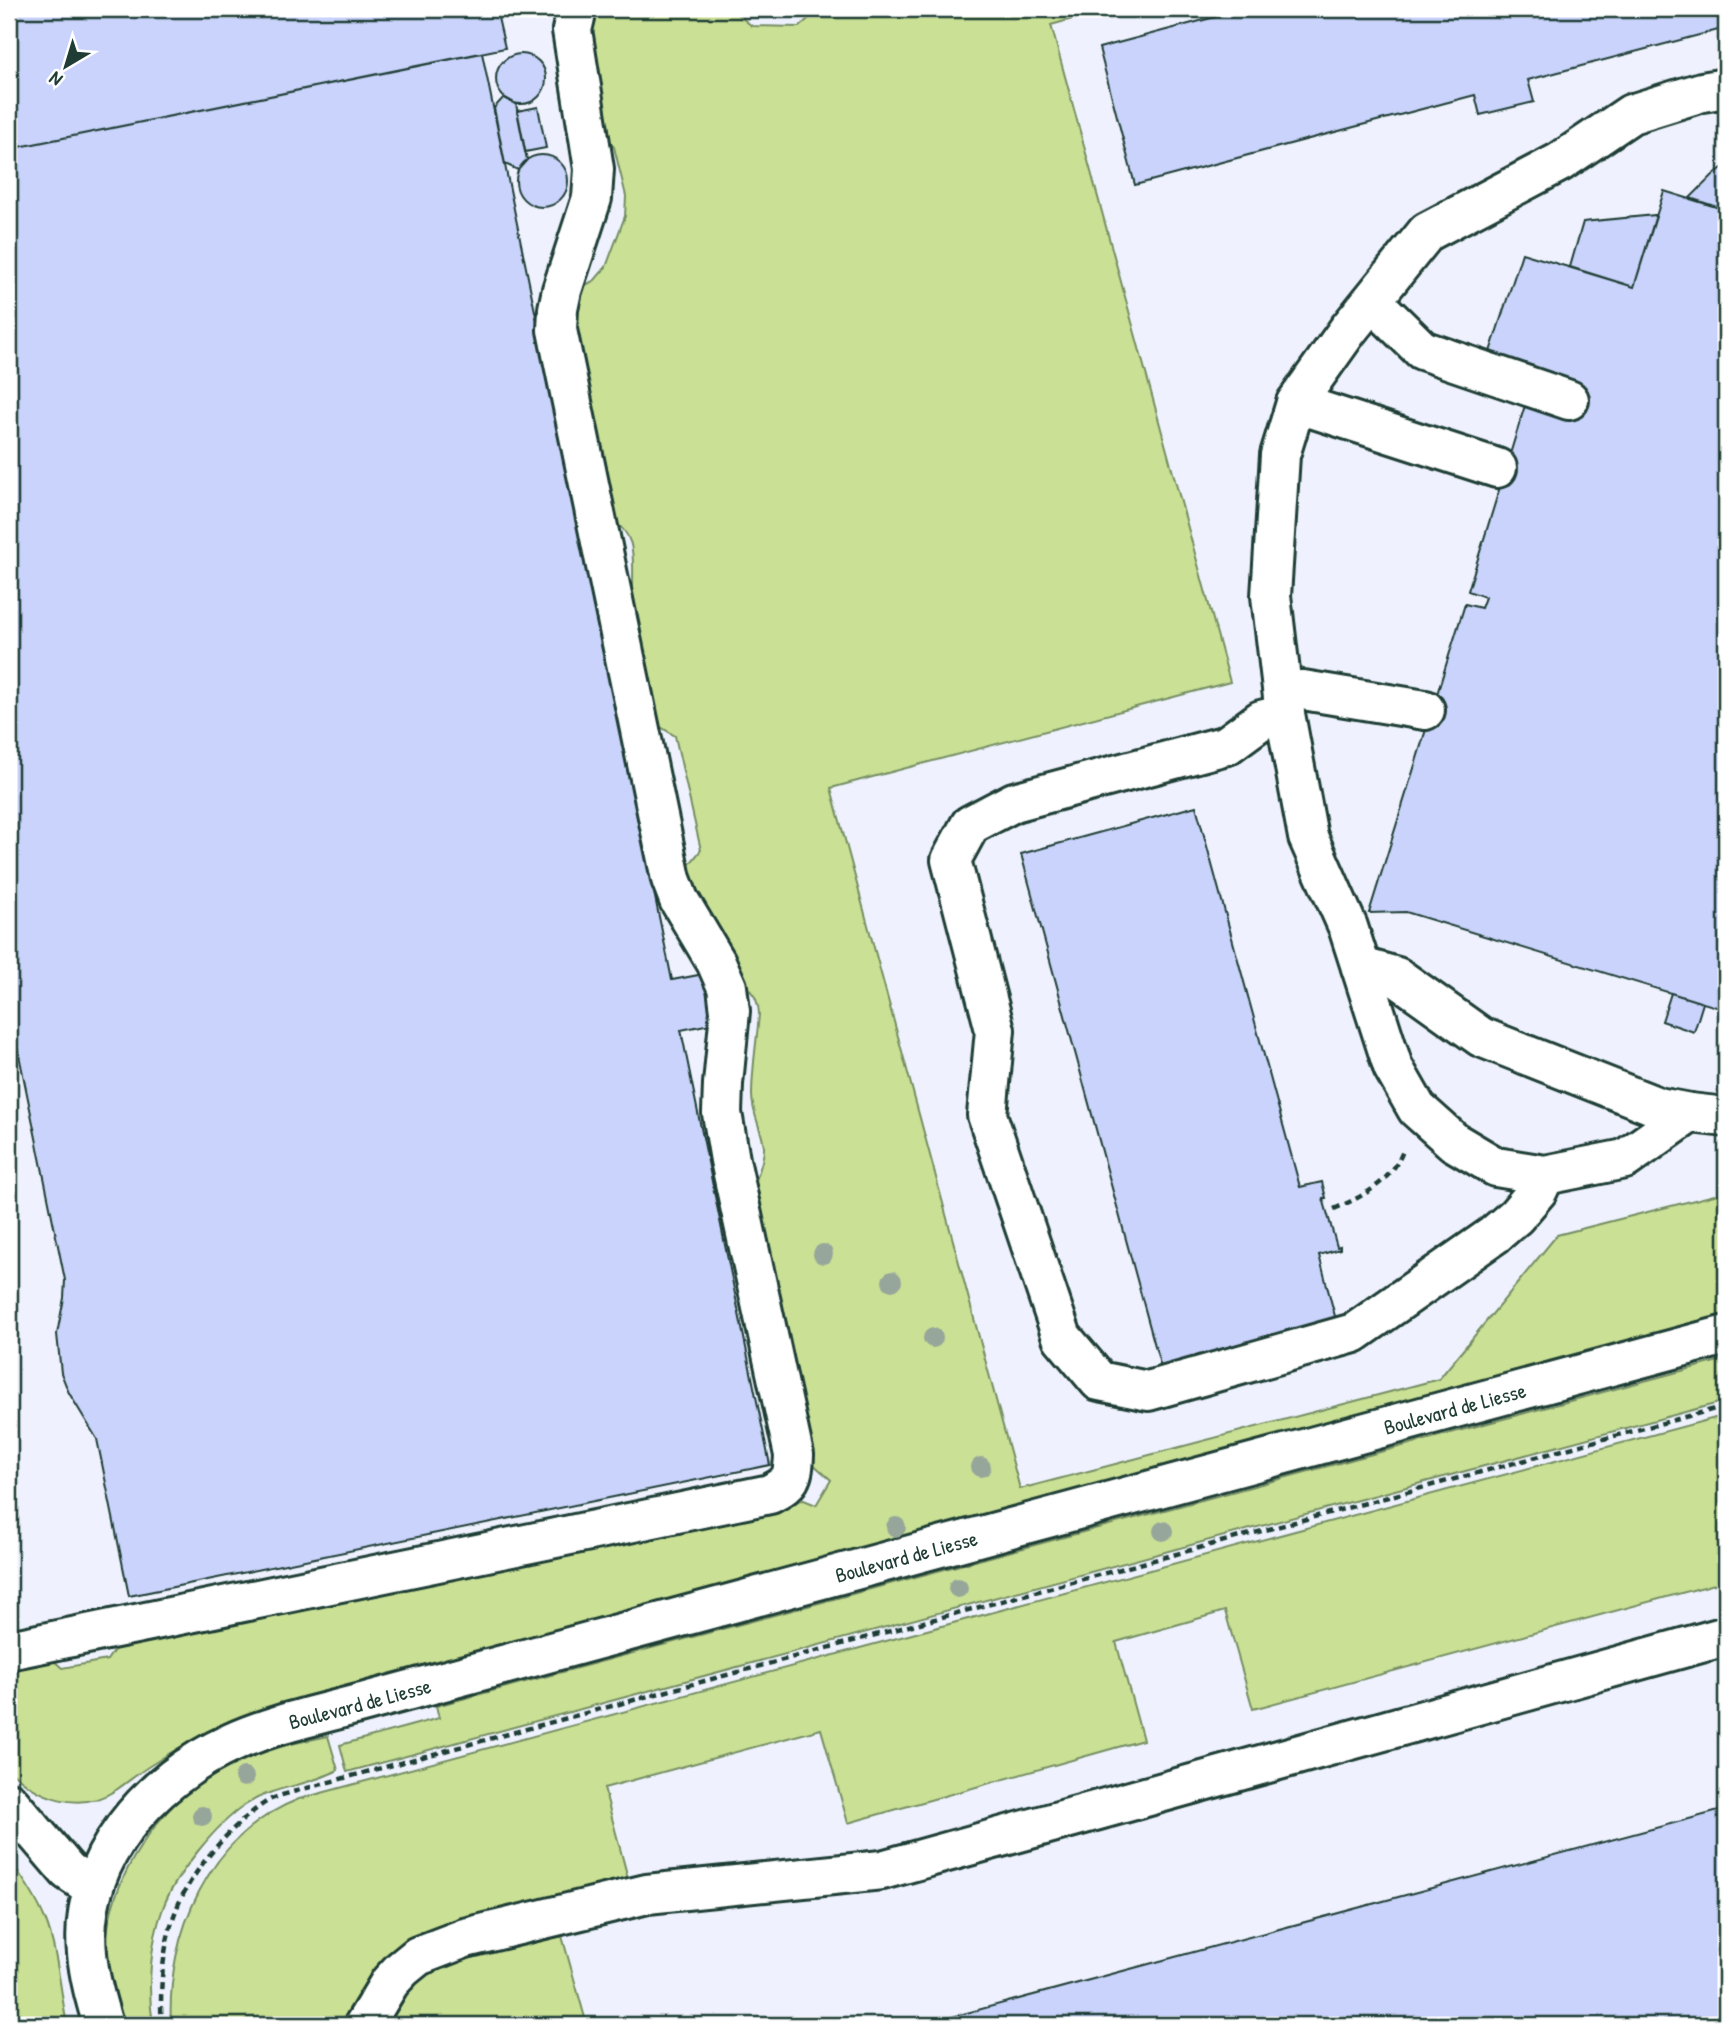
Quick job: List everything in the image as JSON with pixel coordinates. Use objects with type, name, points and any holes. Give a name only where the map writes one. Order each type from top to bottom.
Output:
[{"type":"street","points":[[9,1650],[770,1494],[786,1486],[793,1474],[794,1455],[722,1113],[730,1011],[727,987],[716,961],[679,900],[671,879],[557,330],[562,290],[592,198],[594,169],[572,30],[577,9]]},
{"type":"street","points":[[1708,1115],[1625,1159],[1545,1175],[1496,1167],[1454,1142],[1418,1109],[1393,1067],[1348,928],[1308,837],[1284,703],[1271,596],[1280,455],[1296,403],[1427,232],[1560,162],[1631,114],[1702,92],[1726,88]]},
{"type":"street","points":[[1372,301],[1422,350],[1569,400]]},
{"type":"street","points":[[1296,403],[1497,468]]},
{"type":"street","points":[[1425,710],[1303,690],[1227,745],[1014,802],[970,825],[951,860],[995,1030],[987,1115],[1062,1337],[1099,1381],[1149,1391],[1354,1333],[1494,1235],[1516,1216],[1538,1189],[1545,1175]]},
{"type":"street","points":[[1361,967],[1397,977],[1482,1037],[1658,1107],[1708,1115]]},
{"type":"street","name":"Boulevard de Liesse","points":[[103,2025],[86,1951],[87,1915],[92,1887],[118,1836],[147,1801],[172,1777],[231,1742],[257,1732],[1726,1335]]},
{"type":"street","points":[[364,2025],[390,1982],[402,1969],[418,1956],[465,1937],[647,1894],[882,1870],[1726,1636]]},
{"type":"street","points":[[9,1802],[68,1871],[92,1887]]},
{"type":"path","points":[[162,2025],[161,2003],[168,1939],[175,1912],[187,1888],[224,1839],[244,1818],[269,1800],[1726,1406]]},
{"type":"shaded area","points":[[9,9],[1726,9],[1726,2025],[31,2025],[9,1972]]},
{"type":"green space","points":[[605,9],[731,9],[752,26],[799,27],[816,12],[840,9],[1108,9],[1051,25],[1230,682],[831,788],[1020,1489],[1439,1379],[1557,1235],[1726,1192],[1726,1318],[227,1723],[173,1751],[102,1797],[73,1802],[45,1795],[9,1769],[9,1661],[53,1660],[62,1668],[107,1660],[121,1640],[787,1501],[804,1500],[816,1505],[831,1480],[812,1463],[752,1194],[764,1152],[752,1095],[759,1014],[756,999],[741,982],[684,871],[701,850],[675,736],[648,719],[623,593],[633,585],[632,547],[625,531],[609,518],[571,336],[580,288],[595,280],[606,267],[625,216],[626,196],[614,147],[600,133],[587,51],[593,16]]},
{"type":"green space","points":[[1726,1359],[1726,1401],[347,1772],[340,1745],[439,1718],[436,1706]]},
{"type":"green space","points":[[1726,1415],[1726,1581],[1253,1709],[1225,1611],[1116,1642],[1143,1740],[848,1823],[821,1729],[604,1788],[629,1882],[370,1983],[344,2025],[171,2025],[171,1991],[176,1956],[199,1891],[240,1836],[267,1815],[299,1799]]},
{"type":"green space","points":[[328,1736],[338,1770],[315,1780],[269,1793],[247,1804],[210,1837],[187,1866],[163,1908],[155,1936],[150,1981],[153,2025],[118,2025],[108,1969],[107,1935],[121,1883],[150,1833],[189,1790],[235,1761],[269,1749]]},
{"type":"green space","points":[[9,1859],[33,1895],[49,1930],[67,2025],[9,2025]]},
{"type":"green space","points":[[562,1936],[587,2025],[384,2025],[406,1991],[427,1973],[463,1960]]},
{"type":"building","points":[[9,9],[496,9],[505,48],[9,149]]},
{"type":"building","points":[[1245,9],[1726,9],[1726,28],[1528,80],[1534,102],[1480,115],[1475,95],[1135,185],[1099,48]]},
{"type":"building","points":[[482,53],[672,980],[704,974],[715,1023],[681,1030],[770,1465],[129,1596],[97,1439],[69,1393],[61,1373],[57,1334],[65,1280],[9,1006],[9,149]]},
{"type":"building","points":[[511,55],[531,55],[545,69],[545,89],[531,103],[511,103],[497,89],[497,69]]},
{"type":"building","points":[[504,97],[516,104],[527,160],[518,170],[505,164],[494,108]]},
{"type":"building","points":[[538,107],[546,148],[525,152],[517,111]]},
{"type":"building","points":[[542,155],[552,157],[560,163],[566,171],[566,191],[560,199],[552,205],[542,207],[532,205],[524,199],[518,191],[516,181],[518,171],[524,163],[532,157]]},
{"type":"building","points":[[1726,165],[1726,210],[1690,198],[1713,175]]},
{"type":"building","points":[[1664,191],[1726,210],[1726,1010],[1406,912],[1369,913],[1465,604],[1481,608],[1485,597],[1468,591],[1526,402],[1489,355],[1522,253],[1634,287]]},
{"type":"building","points":[[1656,215],[1634,287],[1570,267],[1583,222]]},
{"type":"building","points":[[1196,806],[1300,1187],[1322,1182],[1326,1198],[1323,1198],[1337,1247],[1340,1246],[1340,1249],[1319,1255],[1336,1320],[1161,1368],[1021,854]]},
{"type":"building","points":[[1671,993],[1703,1003],[1694,1032],[1662,1021]]},
{"type":"building","points":[[1726,1809],[1726,2025],[922,2025]]}]
